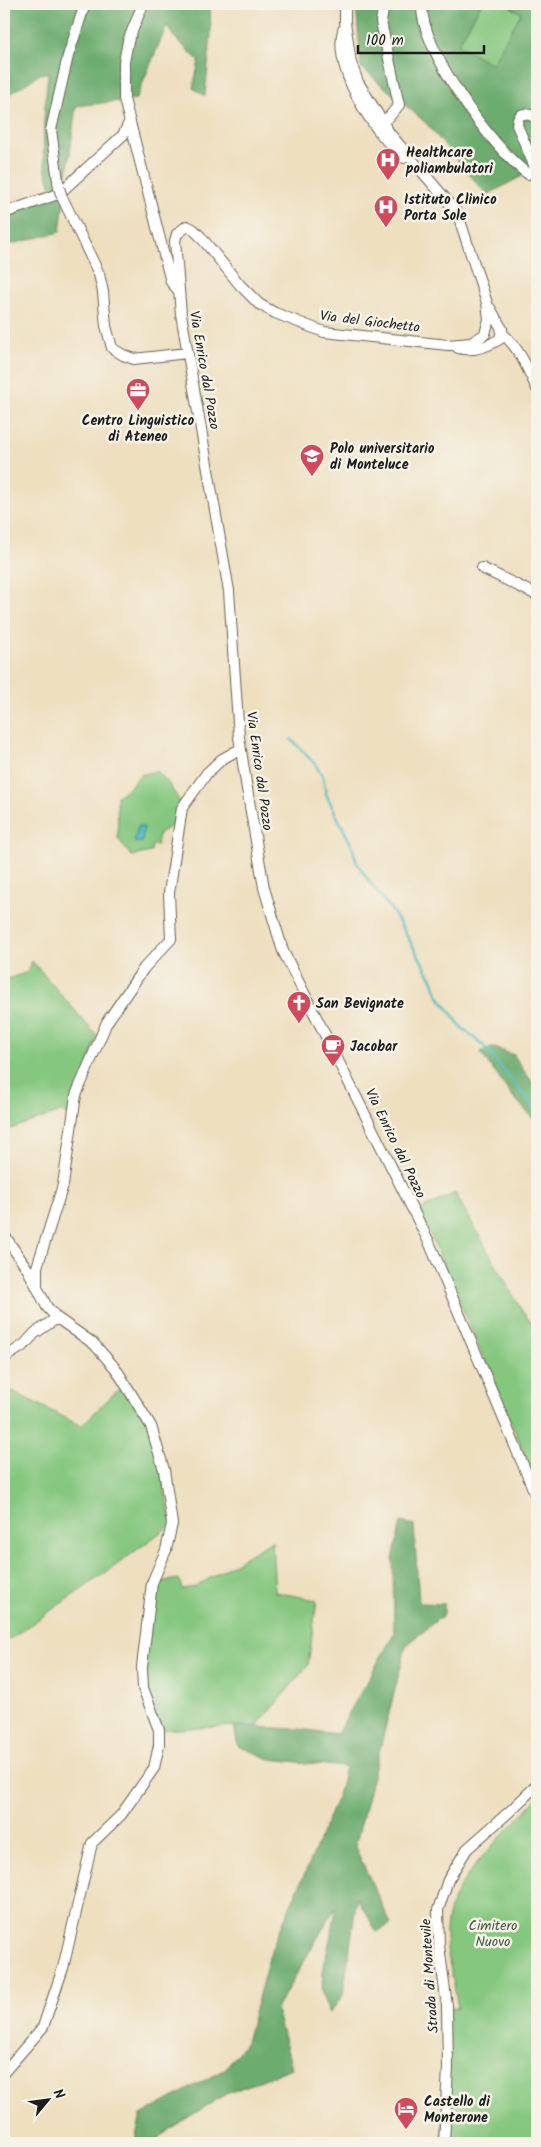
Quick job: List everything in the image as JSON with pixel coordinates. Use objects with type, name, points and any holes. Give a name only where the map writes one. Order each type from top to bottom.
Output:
[{"type":"street","points":[[85,4],[68,56],[51,130],[61,192],[99,274],[103,292],[106,326],[112,348],[134,359],[187,353]]},
{"type":"street","name":"Via Enrico dal Pozzo","points":[[143,4],[131,34],[124,62],[124,99],[171,282],[178,290],[187,353],[229,590],[240,749],[264,888],[283,951],[429,1242],[537,1498]]},
{"type":"street","points":[[345,4],[345,22],[341,49],[343,65],[350,81],[382,137],[396,151],[421,170]]},
{"type":"street","points":[[382,121],[389,117],[399,105],[380,22],[384,4]]},
{"type":"street","points":[[422,4],[425,28],[456,88],[486,132],[514,164],[528,174],[535,171],[534,165],[517,125],[517,118],[520,114],[525,113],[535,118]]},
{"type":"street","points":[[345,22],[354,72],[382,121],[455,210],[487,303],[501,329],[526,365],[537,389]]},
{"type":"street","points":[[4,213],[61,192],[123,136],[129,122]]},
{"type":"street","name":"Via del Giochetto","points":[[178,290],[175,241],[177,234],[187,226],[200,236],[240,285],[259,304],[275,313],[324,332],[448,345],[471,343],[494,324],[501,329],[500,339],[486,347],[472,350],[448,345]]},
{"type":"street","points":[[487,303],[487,330],[489,340],[494,341]]},
{"type":"street","points":[[482,568],[537,595]]},
{"type":"street","points":[[37,1287],[36,1267],[63,1185],[76,1095],[107,1022],[144,968],[171,940],[169,893],[182,808],[207,773],[222,759],[240,749]]},
{"type":"street","points":[[4,1236],[28,1270],[47,1307],[57,1318],[94,1344],[116,1369],[151,1426],[164,1470],[172,1524],[166,1550],[152,1582],[142,1667],[143,1688],[159,1730],[159,1746],[154,1768],[121,1815],[92,1843],[63,1968],[43,2027],[4,2072]]},
{"type":"street","points":[[4,1358],[24,1345],[35,1333],[57,1318]]},
{"type":"street","name":"Strada di Montevile","points":[[444,2143],[448,2068],[447,2006],[439,1946],[438,1910],[448,1880],[467,1849],[537,1784]]},
{"type":"green space","points":[[4,4],[210,4],[211,35],[205,96],[193,88],[199,61],[173,36],[167,25],[136,99],[76,106],[60,232],[4,246],[4,213],[57,194],[50,185],[44,155],[44,118],[48,72],[40,74],[4,98]]},
{"type":"green space","points":[[356,4],[481,4],[458,45],[492,64],[521,13],[506,4],[537,4],[537,168],[487,195],[426,123],[361,67]]},
{"type":"green space","points":[[481,4],[506,4],[522,13],[492,64],[458,45]]},
{"type":"green space","points":[[156,771],[166,780],[183,806],[178,825],[173,825],[159,833],[157,845],[152,845],[151,852],[131,856],[118,838],[117,796],[129,788],[140,775]]},
{"type":"green space","points":[[32,961],[97,1036],[71,1121],[64,1111],[4,1131],[4,980],[28,972]]},
{"type":"green space","points":[[492,1047],[514,1055],[537,1088],[537,1123],[509,1092],[480,1052]]},
{"type":"green space","points":[[455,1193],[522,1311],[537,1330],[537,1483],[420,1210]]},
{"type":"green space","points":[[125,1383],[151,1426],[172,1524],[4,1643],[4,1387],[81,1426]]},
{"type":"green space","points":[[401,1522],[414,1525],[419,1603],[444,1604],[444,1614],[406,1646],[355,1847],[391,1924],[377,1932],[357,1898],[343,1995],[330,2013],[324,2001],[322,1989],[335,1908],[276,2009],[292,2068],[226,2094],[174,2126],[152,2143],[139,2143],[135,2140],[141,2115],[225,2069],[246,2042],[272,1947],[339,1792],[345,1767],[270,1759],[238,1746],[234,1726],[299,1729],[337,1734],[394,1634],[393,1559]]},
{"type":"green space","points":[[272,1541],[275,1592],[317,1600],[308,1665],[256,1727],[234,1726],[159,1730],[142,1667],[152,1583],[179,1579],[182,1589],[195,1587]]},
{"type":"green space","name":"Cimitero Nuovo","points":[[537,1798],[537,2143],[442,2143],[447,2006],[458,2008],[446,1936],[448,1916],[465,1878]]},
{"type":"water","points":[[138,826],[144,827],[142,843],[134,842]]},
{"type":"waterway","points":[[291,739],[315,764],[323,777],[326,794],[352,846],[357,863],[393,912],[432,979],[438,995],[462,1028],[483,1045],[537,1111]]},
{"type":"place","name":"Healthcare poliambulatori","points":[[388,181]]},
{"type":"place","name":"Istituto Clinico Porta Sole","points":[[386,228]]},
{"type":"place","name":"Centro Linguistico di Ateneo","points":[[138,411]]},
{"type":"place","name":"Polo universitario di Monteluce","points":[[312,477]]},
{"type":"place","name":"San Bevignate","points":[[299,1024]]},
{"type":"place","name":"Jacobar","points":[[333,1067]]},
{"type":"place","name":"Castello di Monterone","points":[[406,2130]]}]
